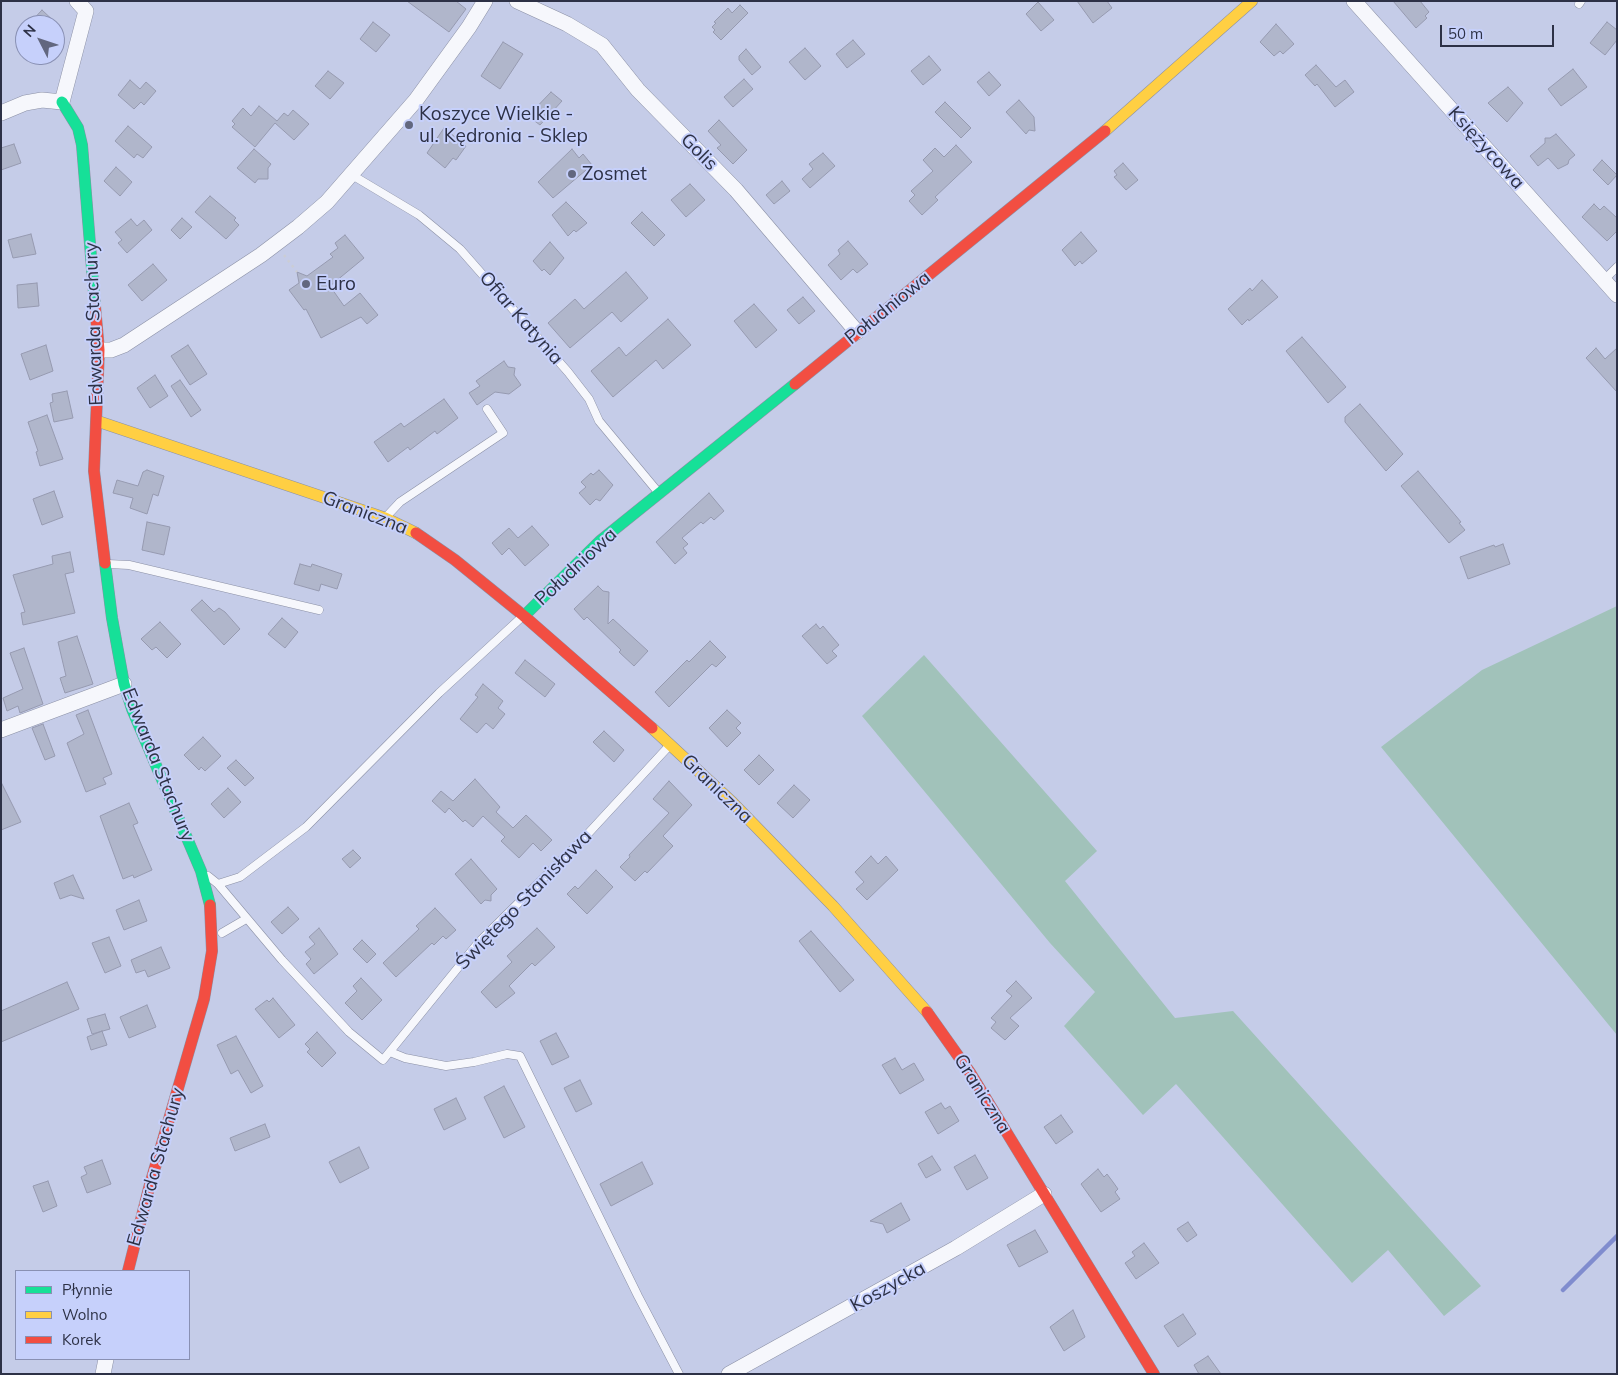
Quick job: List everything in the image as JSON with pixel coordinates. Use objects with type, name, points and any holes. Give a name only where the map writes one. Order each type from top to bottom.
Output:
[{"type":"street","points":[[99,350],[111,350],[124,345],[276,244],[327,202],[416,100],[469,27],[484,1]]},
{"type":"street","name":"Golis","points":[[517,1],[567,24],[602,45],[638,90],[736,190],[857,332]]},
{"type":"street","name":"Południowa","points":[[524,616],[600,541],[857,332],[986,230],[1143,98],[1252,1]]},
{"type":"street","name":"Księżycowa","points":[[1354,1],[1617,295]]},
{"type":"street","points":[[1,113],[42,100],[62,102],[84,4]]},
{"type":"street","name":"Edwarda Stachury","points":[[62,102],[75,121],[82,145],[99,350],[94,470],[104,563],[124,684],[140,733],[201,871],[211,908],[212,951],[206,991],[128,1270]]},
{"type":"street","name":"Graniczna","points":[[97,421],[385,518],[415,532],[524,616],[670,744],[759,830],[833,906],[920,1002],[971,1074],[1154,1374]]},
{"type":"street","points":[[1,730],[124,684]]},
{"type":"street","name":"Koszycka","points":[[728,1374],[956,1248],[1044,1194]]},
{"type":"street","points":[[103,1374],[106,1360]]},
{"type":"lane","name":"Ofiar Katynia","points":[[352,175],[419,215],[460,249],[568,372],[589,400],[599,421],[659,494]]},
{"type":"lane","points":[[1604,280],[1617,267]]},
{"type":"lane","points":[[385,518],[400,502],[503,433],[487,409]]},
{"type":"lane","points":[[104,563],[129,565],[319,610]]},
{"type":"lane","points":[[218,884],[240,877],[306,827],[439,693],[524,616]]},
{"type":"lane","name":"Świętego Stanisława","points":[[246,919],[350,1032],[383,1060],[478,943],[584,838],[670,744]]},
{"type":"lane","points":[[201,871],[218,884],[246,919],[222,933]]},
{"type":"lane","points":[[390,1052],[405,1058],[446,1066],[507,1054],[520,1056],[638,1296],[679,1374]]},
{"type":"path","points":[[276,244],[297,272]]},
{"type":"green space","points":[[1617,606],[1617,1035],[1381,747],[1482,670]]},
{"type":"green space","points":[[924,655],[1097,851],[1065,881],[1175,1018],[1233,1011],[1481,1286],[1444,1316],[1388,1250],[1352,1283],[1176,1084],[1143,1115],[1064,1026],[1095,992],[1050,943],[862,716]]},
{"type":"building","points":[[407,1],[456,1],[466,9],[449,32]]},
{"type":"building","points":[[1077,1],[1107,1],[1112,8],[1093,23]]},
{"type":"building","points":[[1393,1],[1420,1],[1429,12],[1425,16],[1427,18],[1416,28]]},
{"type":"building","points":[[1038,2],[1054,20],[1041,31],[1026,14]]},
{"type":"building","points":[[740,5],[748,13],[721,40],[713,32],[715,30],[712,27],[716,23],[714,22],[728,8],[732,13]]},
{"type":"building","points":[[42,10],[47,15],[37,15]]},
{"type":"building","points":[[373,22],[390,35],[376,52],[360,39]]},
{"type":"building","points":[[1607,22],[1617,30],[1617,40],[1605,55],[1590,43]]},
{"type":"building","points":[[1276,24],[1294,44],[1283,54],[1280,51],[1274,56],[1260,42]]},
{"type":"building","points":[[853,40],[865,54],[847,68],[836,54]]},
{"type":"building","points":[[503,42],[523,54],[500,89],[481,76]]},
{"type":"building","points":[[805,48],[821,66],[805,80],[789,62]]},
{"type":"building","points":[[746,49],[761,67],[752,75],[739,60],[739,56]]},
{"type":"building","points":[[929,56],[941,70],[923,85],[911,71]]},
{"type":"building","points":[[1316,65],[1336,87],[1345,80],[1354,92],[1335,107],[1317,84],[1315,86],[1305,75]]},
{"type":"building","points":[[1573,69],[1587,87],[1561,106],[1548,89]]},
{"type":"building","points":[[328,71],[344,83],[330,99],[315,86]]},
{"type":"building","points":[[989,72],[1001,85],[989,96],[977,82]]},
{"type":"building","points":[[744,79],[753,89],[733,107],[724,97]]},
{"type":"building","points":[[130,80],[140,89],[146,82],[156,91],[144,105],[141,102],[134,109],[118,95]]},
{"type":"building","points":[[1508,87],[1523,103],[1507,122],[1488,103]]},
{"type":"building","points":[[551,92],[562,101],[540,125],[528,116]]},
{"type":"building","points":[[1019,100],[1034,117],[1035,131],[1029,130],[1026,134],[1006,112]]},
{"type":"building","points":[[945,102],[971,128],[961,138],[935,112]]},
{"type":"building","points":[[259,106],[277,121],[284,113],[288,116],[293,110],[309,124],[294,140],[275,123],[255,147],[232,127],[235,124],[232,121],[243,108],[251,116]]},
{"type":"building","points":[[719,120],[747,150],[733,164],[717,148],[721,145],[708,131]]},
{"type":"building","points":[[128,126],[152,147],[143,158],[137,154],[134,158],[115,141]]},
{"type":"building","points":[[444,128],[466,146],[456,160],[453,158],[445,168],[427,153]]},
{"type":"building","points":[[1556,134],[1575,155],[1569,160],[1568,164],[1558,169],[1548,158],[1538,166],[1530,156],[1545,143],[1545,138],[1550,138]]},
{"type":"building","points":[[14,144],[21,163],[1,170],[1,148]]},
{"type":"building","points":[[956,145],[972,162],[935,197],[938,200],[922,215],[909,201],[915,195],[911,191],[933,171],[923,160],[935,148],[944,157]]},
{"type":"building","points":[[254,149],[271,164],[268,168],[268,179],[258,179],[255,183],[237,168]]},
{"type":"building","points":[[572,149],[579,158],[583,154],[592,165],[553,198],[538,182]]},
{"type":"building","points":[[823,153],[835,166],[810,188],[802,179],[813,169],[809,164]]},
{"type":"building","points":[[1602,160],[1617,175],[1608,185],[1593,170]]},
{"type":"building","points":[[1123,163],[1138,180],[1126,190],[1114,177],[1117,175],[1114,171]]},
{"type":"building","points":[[116,167],[132,182],[120,196],[104,181]]},
{"type":"building","points":[[782,181],[790,191],[774,204],[766,195]]},
{"type":"building","points":[[690,184],[705,200],[686,217],[671,200]]},
{"type":"building","points":[[210,196],[236,218],[234,220],[239,225],[226,239],[195,212]]},
{"type":"building","points":[[566,202],[587,223],[576,232],[574,230],[568,236],[552,215]]},
{"type":"building","points":[[1594,204],[1600,210],[1604,206],[1617,218],[1617,231],[1607,241],[1582,217]]},
{"type":"building","points":[[642,212],[665,235],[654,246],[631,223]]},
{"type":"building","points":[[182,218],[192,227],[180,239],[171,230]]},
{"type":"building","points":[[131,219],[137,226],[144,220],[152,230],[127,253],[118,243],[122,240],[115,232]]},
{"type":"building","points":[[1081,232],[1097,251],[1082,264],[1080,261],[1075,266],[1062,250]]},
{"type":"building","points":[[31,234],[36,254],[13,258],[8,240]]},
{"type":"building","points":[[345,235],[364,258],[330,286],[344,306],[360,293],[378,315],[367,324],[361,317],[321,338],[306,309],[304,310],[289,290],[299,283],[297,272],[307,276],[333,257],[330,254],[338,248],[335,243]]},
{"type":"building","points":[[848,241],[868,264],[857,273],[853,269],[841,280],[828,265],[840,254],[838,250]]},
{"type":"building","points":[[550,242],[564,258],[550,275],[544,269],[542,271],[533,261]]},
{"type":"building","points":[[153,264],[167,280],[142,301],[128,285]]},
{"type":"building","points":[[626,272],[648,298],[621,322],[612,312],[570,348],[548,323],[575,299],[584,309]]},
{"type":"building","points":[[1262,280],[1278,297],[1242,325],[1228,309],[1250,288],[1252,291]]},
{"type":"building","points":[[37,283],[39,306],[18,308],[17,285]]},
{"type":"building","points":[[803,297],[815,311],[799,324],[787,310]]},
{"type":"building","points":[[754,304],[777,330],[756,348],[734,321]]},
{"type":"building","points":[[668,319],[691,345],[663,369],[656,360],[613,397],[591,371],[619,347],[626,356]]},
{"type":"building","points":[[1302,337],[1346,387],[1328,403],[1286,351]]},
{"type":"building","points":[[46,345],[53,371],[30,380],[21,354]]},
{"type":"building","points":[[188,345],[207,374],[190,385],[171,356]]},
{"type":"building","points":[[1596,348],[1605,359],[1617,348],[1617,392],[1586,358]]},
{"type":"building","points":[[504,361],[508,367],[515,368],[514,375],[521,385],[509,394],[495,392],[477,405],[469,393],[480,386],[476,381]]},
{"type":"building","points":[[155,375],[168,396],[150,408],[137,388]]},
{"type":"building","points":[[180,380],[201,410],[191,417],[171,386]]},
{"type":"building","points":[[67,391],[73,418],[54,422],[50,403],[53,402],[52,394]]},
{"type":"building","points":[[444,399],[458,418],[437,434],[435,431],[410,450],[408,447],[388,462],[374,442],[401,423],[404,427]]},
{"type":"building","points":[[1360,404],[1403,454],[1386,471],[1345,422],[1345,417]]},
{"type":"building","points":[[47,415],[63,459],[40,466],[36,452],[38,451],[28,422]]},
{"type":"building","points":[[147,470],[164,476],[158,496],[153,494],[147,514],[130,508],[133,498],[113,493],[117,480],[138,486],[143,472]]},
{"type":"building","points":[[599,470],[613,485],[600,501],[596,499],[590,505],[579,493],[586,487],[581,482],[591,473],[593,475]]},
{"type":"building","points":[[1418,471],[1461,522],[1459,523],[1465,530],[1449,543],[1401,486]]},
{"type":"building","points":[[54,491],[63,517],[42,525],[33,499]]},
{"type":"building","points":[[709,493],[724,511],[714,520],[711,517],[703,524],[701,522],[682,538],[688,544],[683,548],[687,553],[675,564],[656,542]]},
{"type":"building","points":[[147,522],[170,527],[164,555],[142,550]]},
{"type":"building","points":[[532,526],[549,545],[525,566],[509,548],[502,555],[492,543],[509,528],[518,538]]},
{"type":"building","points":[[1503,544],[1510,564],[1468,579],[1460,557],[1494,545],[1495,547]]},
{"type":"building","points":[[70,552],[74,572],[65,574],[75,613],[23,625],[21,613],[25,612],[13,575],[53,564],[52,556]]},
{"type":"building","points":[[300,564],[311,567],[312,564],[342,574],[337,589],[321,584],[319,591],[294,584]]},
{"type":"building","points":[[598,586],[603,591],[609,592],[608,624],[613,619],[648,651],[634,666],[619,652],[621,650],[587,617],[584,620],[574,609]]},
{"type":"building","points":[[202,600],[214,612],[219,608],[225,612],[240,629],[224,645],[191,610]]},
{"type":"building","points":[[282,618],[298,632],[285,648],[268,634]]},
{"type":"building","points":[[160,622],[181,644],[167,658],[156,647],[152,650],[141,639]]},
{"type":"building","points":[[816,624],[820,629],[823,626],[839,645],[832,651],[837,656],[827,664],[802,636]]},
{"type":"building","points":[[77,636],[93,684],[65,693],[60,678],[66,676],[58,642]]},
{"type":"building","points":[[710,641],[726,657],[716,667],[712,664],[669,707],[655,692],[687,660],[689,662]]},
{"type":"building","points":[[24,648],[43,704],[20,713],[18,706],[7,711],[3,698],[23,689],[10,653]]},
{"type":"building","points":[[525,660],[555,684],[545,697],[515,673]]},
{"type":"building","points":[[483,684],[503,701],[498,708],[505,714],[493,729],[486,723],[477,733],[460,719],[478,697],[475,695]]},
{"type":"building","points":[[88,710],[112,774],[103,778],[106,784],[86,792],[67,743],[84,734],[76,715]]},
{"type":"building","points":[[727,710],[741,723],[736,728],[741,733],[727,747],[709,728]]},
{"type":"building","points":[[43,724],[55,756],[45,760],[32,728]]},
{"type":"building","points":[[604,731],[624,750],[614,762],[593,742]]},
{"type":"building","points":[[203,737],[221,756],[205,771],[201,767],[199,770],[184,755]]},
{"type":"building","points":[[759,755],[774,770],[759,785],[744,770]]},
{"type":"building","points":[[236,760],[254,778],[245,786],[227,768]]},
{"type":"building","points":[[475,779],[500,807],[496,812],[513,828],[526,815],[552,840],[541,851],[533,843],[519,858],[501,841],[505,837],[483,816],[473,827],[465,820],[463,822],[449,808],[445,813],[432,801],[441,791],[453,801]]},
{"type":"building","points":[[669,781],[692,805],[663,836],[673,846],[647,873],[645,871],[635,881],[620,867],[669,813],[653,799]]},
{"type":"building","points":[[1,782],[21,822],[1,830]]},
{"type":"building","points":[[794,785],[810,800],[793,818],[777,803]]},
{"type":"building","points":[[228,788],[241,802],[224,818],[211,804]]},
{"type":"building","points":[[129,803],[138,823],[133,825],[152,870],[134,878],[133,875],[123,879],[100,816]]},
{"type":"building","points":[[353,850],[361,858],[350,868],[342,859]]},
{"type":"building","points":[[871,856],[878,864],[886,856],[898,870],[867,900],[856,889],[864,882],[855,872]]},
{"type":"building","points":[[471,859],[497,889],[491,895],[491,901],[485,900],[481,904],[455,874]]},
{"type":"building","points":[[596,870],[613,887],[587,914],[567,894],[575,886],[578,889]]},
{"type":"building","points":[[73,875],[84,899],[71,895],[60,899],[54,883]]},
{"type":"building","points":[[139,900],[147,921],[124,930],[116,910]]},
{"type":"building","points":[[288,907],[299,919],[282,934],[271,922]]},
{"type":"building","points":[[435,908],[456,930],[446,939],[443,936],[434,945],[432,943],[396,977],[383,963],[419,929],[416,926]]},
{"type":"building","points":[[319,928],[338,954],[314,974],[306,964],[311,959],[305,952],[315,944],[309,937]]},
{"type":"building","points":[[537,928],[555,947],[535,966],[532,963],[509,986],[515,993],[496,1008],[481,992],[512,962],[507,956]]},
{"type":"building","points":[[811,931],[854,980],[840,992],[799,941]]},
{"type":"building","points":[[109,937],[121,966],[105,973],[92,943]]},
{"type":"building","points":[[362,940],[376,954],[367,963],[353,949]]},
{"type":"building","points":[[161,947],[170,968],[148,977],[145,970],[136,973],[131,960]]},
{"type":"building","points":[[361,978],[382,1000],[362,1020],[345,1003],[357,991],[353,986]]},
{"type":"building","points":[[1016,981],[1032,998],[1010,1018],[1019,1026],[1005,1040],[991,1028],[996,1022],[991,1018],[1012,996],[1006,991]]},
{"type":"building","points":[[67,982],[79,1009],[1,1042],[1,1011]]},
{"type":"building","points":[[273,998],[295,1025],[279,1038],[255,1009]]},
{"type":"building","points":[[147,1005],[156,1027],[129,1038],[120,1017]]},
{"type":"building","points":[[105,1014],[110,1029],[92,1034],[87,1019]]},
{"type":"building","points":[[102,1031],[107,1045],[91,1050],[87,1037]]},
{"type":"building","points":[[317,1032],[336,1053],[322,1067],[307,1052],[310,1049],[305,1044]]},
{"type":"building","points":[[556,1033],[569,1057],[552,1065],[540,1041]]},
{"type":"building","points":[[236,1036],[263,1086],[251,1093],[238,1070],[231,1074],[217,1045]]},
{"type":"building","points":[[895,1058],[902,1070],[914,1063],[924,1080],[900,1094],[882,1065]]},
{"type":"building","points":[[580,1080],[592,1104],[576,1112],[564,1088]]},
{"type":"building","points":[[504,1086],[525,1127],[504,1138],[484,1097]]},
{"type":"building","points":[[456,1098],[466,1119],[444,1130],[434,1109]]},
{"type":"building","points":[[941,1103],[945,1109],[950,1106],[959,1121],[938,1134],[925,1112]]},
{"type":"building","points":[[1061,1115],[1073,1132],[1056,1144],[1044,1127]]},
{"type":"building","points":[[265,1124],[270,1137],[235,1151],[230,1138]]},
{"type":"building","points":[[359,1147],[369,1168],[340,1183],[329,1162]]},
{"type":"building","points":[[975,1155],[988,1178],[967,1190],[954,1167]]},
{"type":"building","points":[[932,1156],[941,1170],[926,1178],[918,1164]]},
{"type":"building","points":[[102,1160],[111,1184],[87,1193],[81,1177],[87,1174],[84,1167]]},
{"type":"building","points":[[642,1162],[653,1184],[611,1206],[600,1184]]},
{"type":"building","points":[[1098,1169],[1104,1177],[1107,1174],[1113,1182],[1118,1189],[1115,1192],[1120,1199],[1101,1212],[1081,1184]]},
{"type":"building","points":[[48,1181],[57,1206],[43,1212],[33,1186]]},
{"type":"building","points":[[901,1203],[910,1220],[887,1233],[883,1224],[870,1221]]},
{"type":"building","points":[[1188,1222],[1197,1235],[1187,1242],[1177,1229]]},
{"type":"building","points":[[1035,1230],[1048,1252],[1019,1267],[1007,1245]]},
{"type":"building","points":[[1144,1243],[1159,1263],[1136,1279],[1125,1263],[1135,1256],[1132,1252]]},
{"type":"building","points":[[1073,1310],[1085,1337],[1064,1351],[1050,1327]]},
{"type":"building","points":[[1183,1314],[1196,1334],[1178,1347],[1164,1326]]},
{"type":"building","points":[[1208,1356],[1221,1374],[1199,1374],[1194,1365]]},
{"type":"waterway","points":[[1563,1290],[1617,1236]]},
{"type":"traffic: fast","points":[[62,102],[78,128],[82,145],[95,306]]},
{"type":"traffic: fast","points":[[524,616],[600,541],[795,384]]},
{"type":"traffic: fast","points":[[105,563],[112,618],[124,684],[132,709],[201,871],[210,905]]},
{"type":"traffic: slow","points":[[1105,131],[1252,1]]},
{"type":"traffic: slow","points":[[97,421],[385,518],[416,533]]},
{"type":"traffic: slow","points":[[652,728],[732,802],[833,906],[927,1012]]},
{"type":"traffic: jam","points":[[795,384],[1105,131]]},
{"type":"traffic: jam","points":[[95,306],[99,350],[94,471],[105,563]]},
{"type":"traffic: jam","points":[[416,533],[455,560],[524,616],[652,728]]},
{"type":"traffic: jam","points":[[128,1270],[149,1188],[204,999],[212,951],[210,905]]},
{"type":"traffic: jam","points":[[927,1012],[971,1074],[1154,1374]]},
{"type":"place","name":"Koszyce Wielkie - ul. Kędronia - Sklep","points":[[409,125]]},
{"type":"place","name":"Zosmet","points":[[572,174]]},
{"type":"place","name":"Euro","points":[[306,284]]}]
